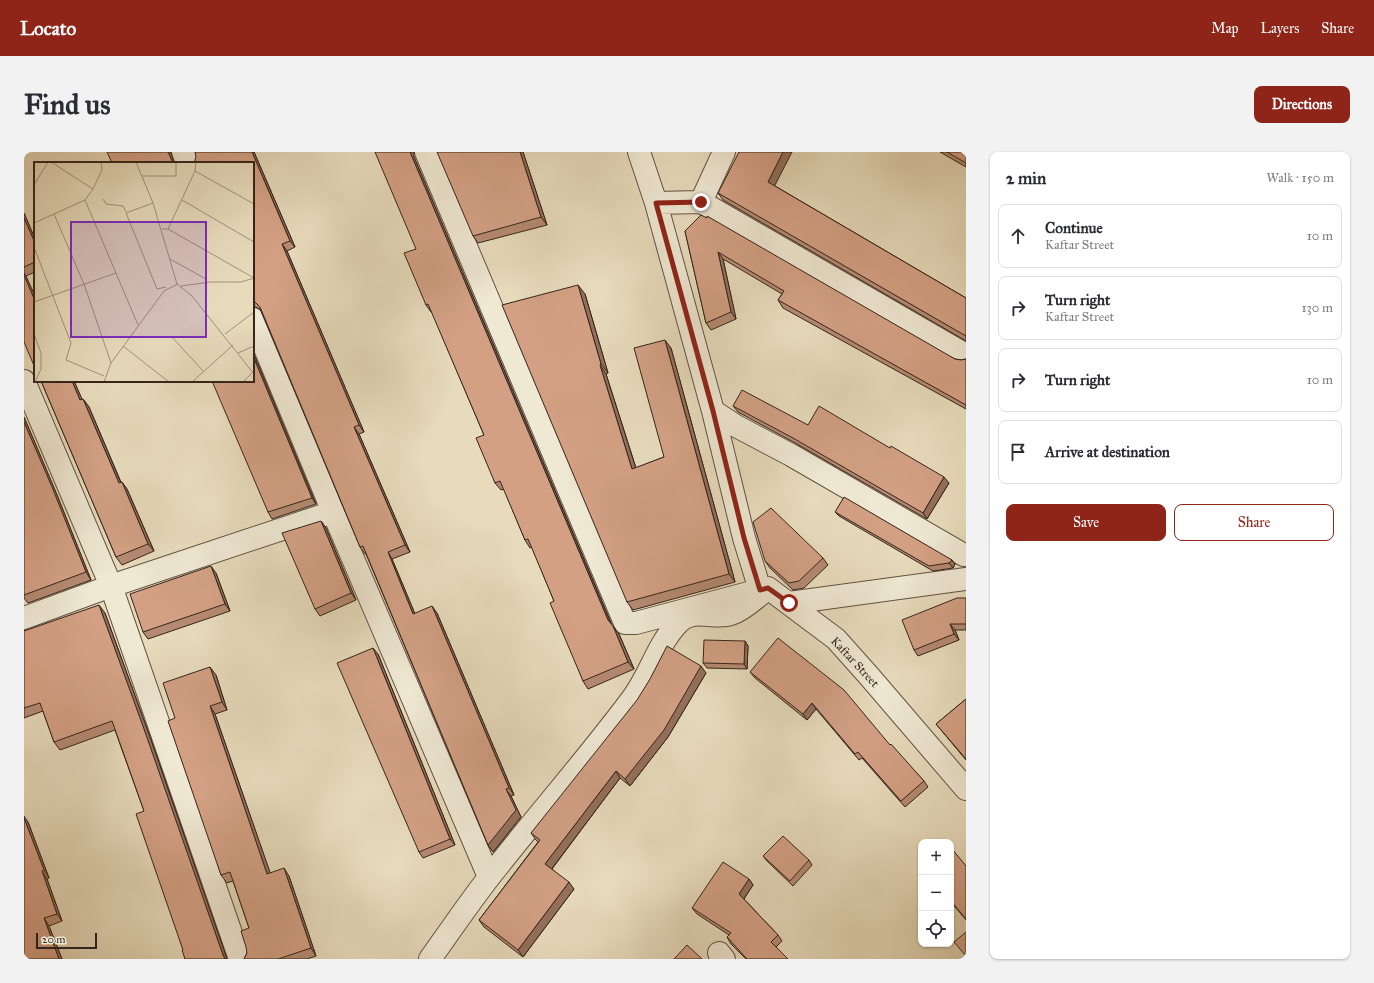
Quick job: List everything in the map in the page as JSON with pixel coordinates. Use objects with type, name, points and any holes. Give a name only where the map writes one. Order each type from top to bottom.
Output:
[{"type":"street","points":[[183,152],[188,162]]},
{"type":"street","points":[[426,152],[625,623],[636,623],[764,589]]},
{"type":"street","points":[[639,152],[656,203],[713,411],[744,538],[764,589]]},
{"type":"street","points":[[701,202],[724,152]]},
{"type":"street","points":[[656,203],[701,202],[966,355]]},
{"type":"street","points":[[254,321],[333,512],[489,877]]},
{"type":"street","points":[[24,380],[111,586],[240,959]]},
{"type":"street","points":[[713,411],[736,426],[791,455],[964,555]]},
{"type":"street","points":[[24,618],[111,586],[333,512]]},
{"type":"street","points":[[789,603],[966,579]]},
{"type":"street","points":[[430,959],[489,877],[633,697],[668,635],[680,621],[689,616],[700,614],[730,615],[740,611],[764,589]]},
{"type":"street","name":"Kaftar Street","points":[[764,589],[789,603],[836,639],[966,790]]},
{"type":"building","points":[[107,152],[168,152],[173,162],[119,162],[112,162]]},
{"type":"building","points":[[195,152],[252,152],[290,241],[282,244],[359,425],[354,427],[405,545],[388,552],[413,614],[432,606],[509,788],[506,789],[516,810],[488,845],[363,546],[360,547],[260,307],[254,302],[254,162],[194,162],[196,157]]},
{"type":"building","points":[[375,152],[410,152],[608,620],[613,626],[628,662],[583,681],[550,603],[554,601],[528,539],[525,540],[500,481],[495,483],[476,438],[484,435],[428,304],[426,305],[404,253],[416,249]]},
{"type":"building","points":[[437,152],[520,152],[541,217],[473,236]]},
{"type":"building","points":[[739,152],[783,152],[768,182],[966,298],[966,336],[718,193]]},
{"type":"building","points":[[947,152],[966,152],[966,163]]},
{"type":"building","points":[[701,215],[707,218],[707,216],[955,359],[966,359],[966,405],[778,300],[784,291],[718,252],[731,312],[706,323],[685,231]]},
{"type":"building","points":[[24,218],[34,241],[34,262],[24,267]]},
{"type":"building","points":[[24,275],[34,299],[34,366],[24,342]]},
{"type":"building","points":[[578,285],[601,364],[600,365],[632,469],[664,457],[634,348],[665,340],[729,574],[627,602],[502,305]]},
{"type":"building","points":[[254,358],[312,498],[268,512],[212,382],[254,382]]},
{"type":"building","points":[[41,382],[72,382],[80,400],[83,399],[119,483],[122,482],[148,544],[116,557]]},
{"type":"building","points":[[742,390],[808,425],[819,406],[890,448],[891,446],[944,477],[923,513],[793,438],[733,406]]},
{"type":"building","points":[[24,422],[86,572],[24,595]]},
{"type":"building","points":[[844,497],[952,560],[949,563],[929,566],[835,512]]},
{"type":"building","points":[[771,508],[823,558],[799,581],[789,583],[765,561],[753,522]]},
{"type":"building","points":[[321,521],[351,593],[315,609],[282,533]]},
{"type":"building","points":[[211,566],[225,604],[143,632],[130,594]]},
{"type":"building","points":[[957,598],[966,598],[966,624],[950,624],[954,634],[914,650],[902,620]]},
{"type":"building","points":[[99,605],[225,959],[185,959],[136,814],[144,811],[112,721],[54,742],[40,703],[24,708],[24,631]]},
{"type":"building","points":[[778,638],[844,690],[890,745],[891,744],[924,781],[901,801],[858,752],[855,754],[812,703],[803,714],[750,672]]},
{"type":"building","points":[[704,640],[745,641],[744,664],[703,663]]},
{"type":"building","points":[[667,646],[701,666],[664,730],[625,779],[616,771],[545,864],[569,882],[518,950],[479,920],[540,840],[531,833],[637,700]]},
{"type":"building","points":[[373,648],[450,839],[419,852],[337,663]]},
{"type":"building","points":[[210,667],[222,702],[210,706],[267,874],[284,868],[311,948],[278,959],[244,959],[247,953],[241,931],[249,928],[230,872],[221,875],[168,721],[175,718],[163,683]]},
{"type":"building","points":[[966,699],[966,759],[936,724]]},
{"type":"building","points":[[24,818],[44,870],[42,871],[57,914],[44,918],[59,959],[24,959]]},
{"type":"building","points":[[783,836],[809,860],[790,881],[763,856]]},
{"type":"building","points":[[954,851],[966,866],[966,919],[954,905]]},
{"type":"building","points":[[723,862],[749,879],[739,894],[778,935],[771,942],[788,959],[747,959],[727,937],[731,933],[692,908]]},
{"type":"building","points":[[966,932],[966,956],[954,942]]},
{"type":"building","points":[[687,945],[702,959],[674,959]]},
{"type":"route","points":[[701,202],[656,203],[713,411],[744,538],[760,590],[768,588],[789,603]]}]
